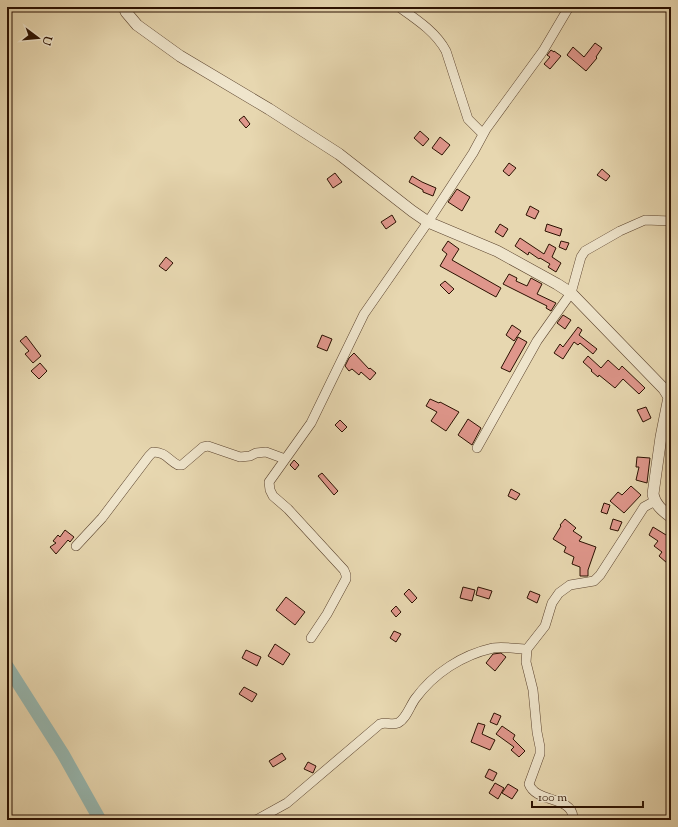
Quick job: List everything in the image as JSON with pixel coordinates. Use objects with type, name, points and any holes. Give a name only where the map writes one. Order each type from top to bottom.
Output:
[{"type":"street","points":[[124,7],[126,12],[137,25],[180,56],[263,105],[338,154],[428,222],[497,251],[571,293],[670,397],[660,437],[654,494],[657,505],[671,517]]},
{"type":"street","points":[[399,7],[426,28],[442,44],[446,51],[468,118],[483,134]]},
{"type":"street","points":[[311,638],[327,614],[346,579],[346,575],[344,570],[315,537],[273,496],[270,490],[269,482],[310,423],[364,314],[428,222],[473,153],[483,134],[543,51],[569,7]]},
{"type":"street","points":[[477,448],[537,341],[571,293],[581,257],[585,251],[620,231],[645,220],[671,221]]},
{"type":"street","points":[[76,546],[102,518],[153,452],[159,452],[167,456],[178,466],[182,465],[203,446],[208,446],[240,457],[266,452],[285,459]]},
{"type":"street","points":[[570,820],[573,817],[572,811],[567,805],[542,796],[530,787],[529,784],[540,754],[540,747],[533,690],[526,662],[527,649],[545,626],[552,603],[559,593],[570,585],[594,581],[600,575],[644,507],[655,501]]},
{"type":"street","points":[[256,820],[287,803],[380,724],[394,724],[404,718],[410,705],[420,692],[432,679],[449,666],[464,658],[494,648],[527,649]]},
{"type":"building","points":[[595,43],[602,48],[596,57],[597,58],[586,71],[567,55],[573,47],[584,57]]},
{"type":"building","points":[[551,50],[561,56],[550,69],[544,64],[550,57],[547,55]]},
{"type":"building","points":[[244,116],[250,124],[246,128],[239,120]]},
{"type":"building","points":[[420,131],[429,139],[423,146],[414,138]]},
{"type":"building","points":[[440,137],[450,145],[442,155],[432,148]]},
{"type":"building","points":[[509,163],[516,168],[509,176],[503,171]]},
{"type":"building","points":[[602,169],[610,176],[606,181],[597,175]]},
{"type":"building","points":[[335,173],[342,182],[333,188],[327,179]]},
{"type":"building","points":[[412,176],[436,188],[433,196],[423,192],[423,190],[409,182]]},
{"type":"building","points":[[457,189],[470,197],[462,211],[448,202]]},
{"type":"building","points":[[530,206],[539,211],[535,219],[526,215]]},
{"type":"building","points":[[392,215],[396,222],[386,229],[381,222]]},
{"type":"building","points":[[500,224],[508,229],[503,237],[495,232]]},
{"type":"building","points":[[547,224],[562,229],[560,236],[545,231]]},
{"type":"building","points":[[520,238],[544,254],[549,244],[556,248],[552,257],[561,263],[556,272],[548,267],[550,264],[529,252],[528,255],[515,246]]},
{"type":"building","points":[[448,241],[459,249],[452,260],[501,288],[496,297],[440,266],[447,254],[442,250]]},
{"type":"building","points":[[561,241],[569,243],[566,250],[559,247]]},
{"type":"building","points":[[166,257],[173,263],[166,271],[159,266]]},
{"type":"building","points":[[509,274],[517,278],[516,281],[527,286],[531,278],[542,284],[537,294],[556,303],[551,311],[546,308],[547,306],[503,284]]},
{"type":"building","points":[[445,281],[454,289],[449,294],[440,285]]},
{"type":"building","points":[[563,315],[571,320],[565,329],[557,323]]},
{"type":"building","points":[[512,325],[521,331],[514,341],[506,335]]},
{"type":"building","points":[[578,327],[582,330],[579,335],[597,349],[593,354],[580,343],[578,345],[574,342],[563,359],[554,353],[560,344],[563,347]]},
{"type":"building","points":[[322,335],[332,339],[327,351],[317,347]]},
{"type":"building","points":[[26,336],[41,356],[33,363],[25,354],[29,351],[20,341]]},
{"type":"building","points":[[518,337],[527,342],[510,372],[501,368]]},
{"type":"building","points":[[354,353],[369,369],[370,368],[376,373],[370,380],[361,372],[359,375],[352,369],[349,371],[345,366],[349,358]]},
{"type":"building","points":[[588,356],[601,368],[608,360],[619,370],[622,366],[645,388],[639,394],[623,379],[615,388],[599,375],[598,377],[583,362]]},
{"type":"building","points":[[40,363],[47,371],[39,379],[31,371]]},
{"type":"building","points":[[430,399],[439,403],[440,402],[459,412],[446,431],[431,421],[437,412],[426,406]]},
{"type":"building","points":[[646,407],[651,418],[643,422],[637,410]]},
{"type":"building","points":[[468,419],[481,428],[472,445],[458,435]]},
{"type":"building","points":[[340,420],[347,427],[342,432],[335,425]]},
{"type":"building","points":[[637,457],[650,458],[647,483],[636,480],[639,467],[636,467]]},
{"type":"building","points":[[294,460],[299,465],[295,470],[290,465]]},
{"type":"building","points":[[322,473],[338,491],[334,495],[318,476]]},
{"type":"building","points":[[631,486],[641,495],[624,513],[610,501],[618,492],[622,495]]},
{"type":"building","points":[[511,489],[520,494],[516,500],[508,496]]},
{"type":"building","points":[[604,503],[610,505],[607,514],[601,512]]},
{"type":"building","points":[[565,519],[576,528],[573,531],[582,537],[579,541],[596,547],[588,570],[588,576],[580,576],[580,567],[572,564],[574,557],[564,552],[566,547],[553,539],[561,526],[560,525]]},
{"type":"building","points":[[613,519],[622,522],[618,531],[610,529]]},
{"type":"building","points":[[653,527],[671,538],[671,559],[667,563],[659,556],[662,552],[654,546],[658,541],[649,535]]},
{"type":"building","points":[[65,530],[74,537],[70,542],[68,540],[56,554],[50,547],[56,543],[53,541],[58,535],[60,537]]},
{"type":"building","points":[[463,587],[475,590],[472,601],[460,598]]},
{"type":"building","points":[[478,587],[492,591],[489,599],[476,595]]},
{"type":"building","points":[[409,589],[417,598],[412,603],[404,594]]},
{"type":"building","points":[[530,591],[540,595],[537,603],[527,598]]},
{"type":"building","points":[[286,597],[305,612],[295,625],[276,610]]},
{"type":"building","points":[[396,606],[401,612],[396,617],[391,611]]},
{"type":"building","points":[[394,631],[401,634],[396,642],[390,638]]},
{"type":"building","points":[[275,644],[290,654],[283,665],[268,656]]},
{"type":"building","points":[[246,650],[261,657],[257,666],[242,658]]},
{"type":"building","points":[[501,653],[506,657],[495,671],[486,663],[493,654]]},
{"type":"building","points":[[244,687],[257,694],[252,702],[239,694]]},
{"type":"building","points":[[494,713],[501,716],[497,725],[490,722]]},
{"type":"building","points":[[478,723],[485,725],[482,734],[495,740],[490,750],[471,742]]},
{"type":"building","points":[[502,726],[515,735],[513,739],[525,751],[519,757],[511,750],[514,747],[496,734]]},
{"type":"building","points":[[282,753],[286,759],[273,767],[269,761]]},
{"type":"building","points":[[308,762],[316,766],[313,773],[304,769]]},
{"type":"building","points":[[489,769],[497,773],[493,781],[485,777]]},
{"type":"building","points":[[495,783],[504,788],[498,799],[489,793]]},
{"type":"building","points":[[508,784],[518,790],[512,799],[502,793]]},
{"type":"waterway","points":[[7,666],[63,754],[100,820]]}]
